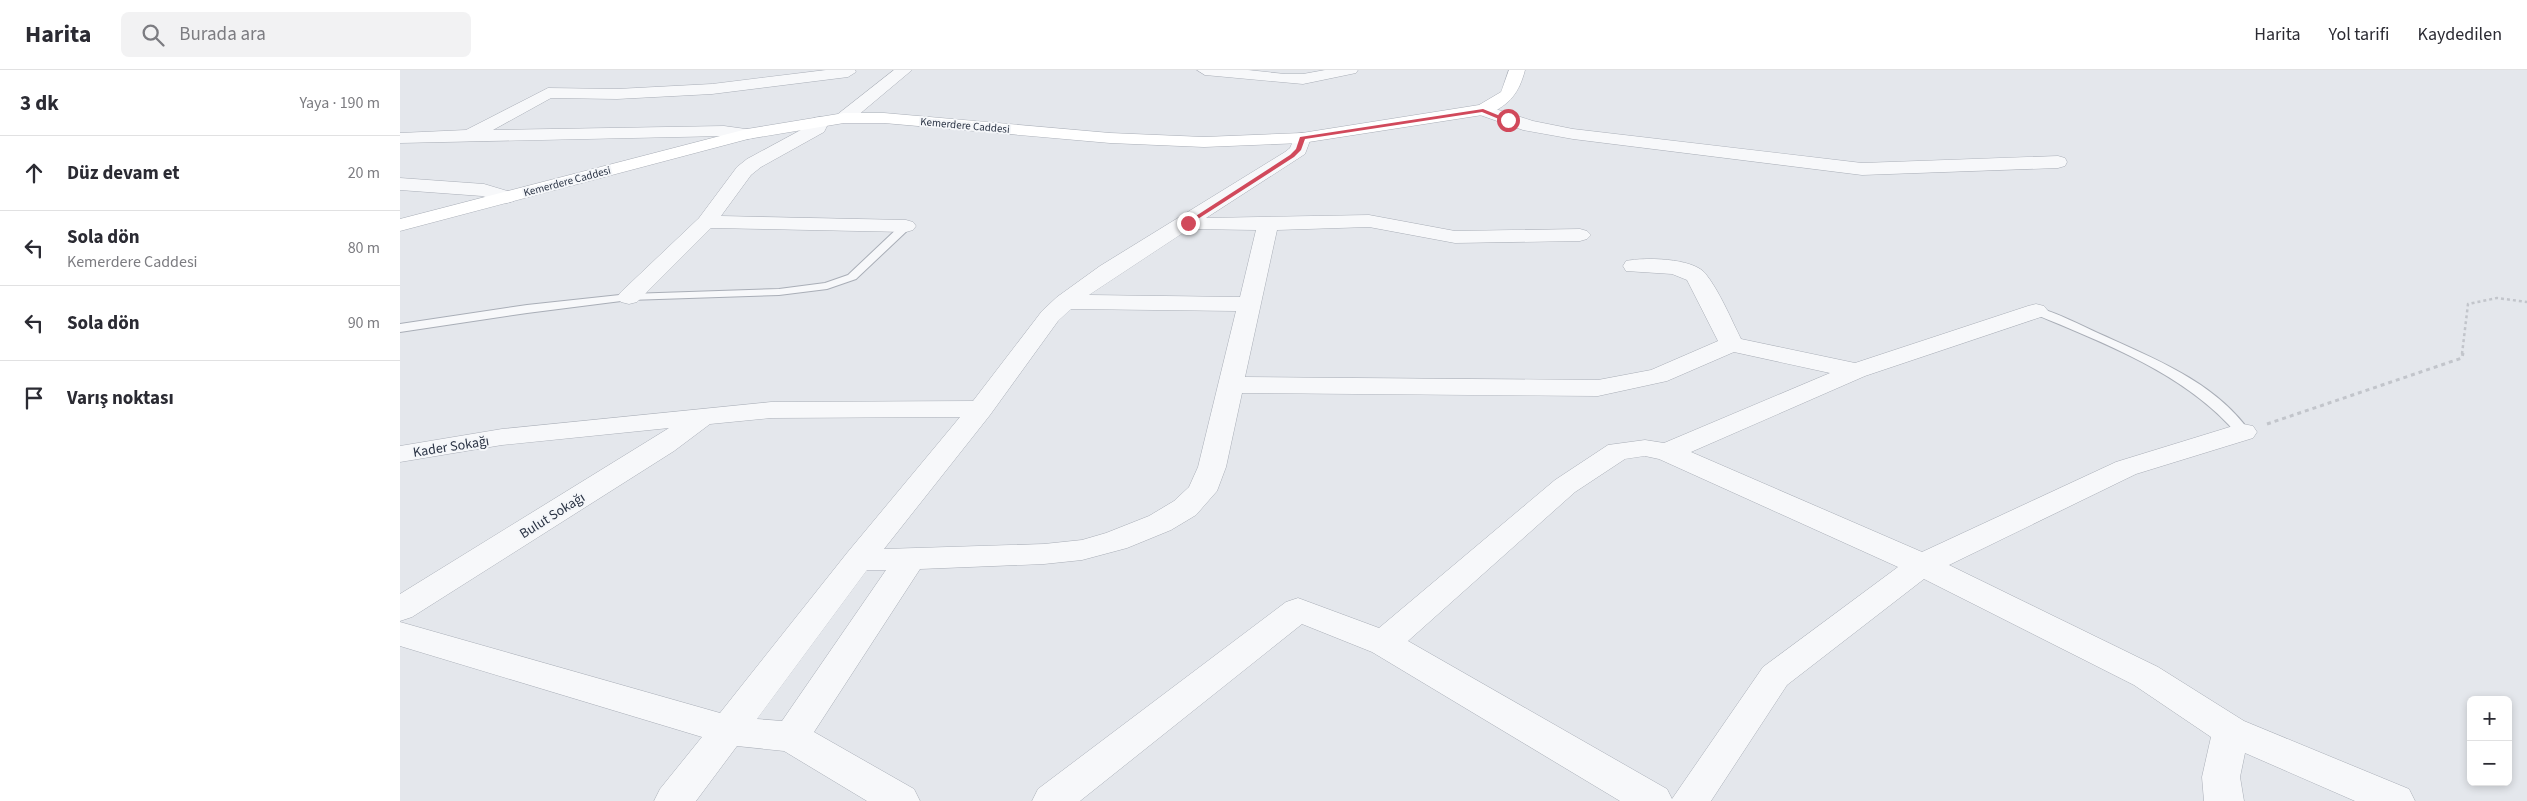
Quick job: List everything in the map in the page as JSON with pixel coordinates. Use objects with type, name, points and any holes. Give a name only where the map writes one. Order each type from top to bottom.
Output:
[{"type":"street","points":[[844,118],[904,70]]},
{"type":"street","points":[[1205,70],[1294,79],[1350,70]]},
{"type":"street","name":"Kemerdere Caddesi","points":[[400,225],[747,134],[844,118],[884,118],[1129,139],[1204,142],[1302,138],[1483,110],[1499,104],[1508,96],[1517,70]]},
{"type":"street","points":[[472,134],[548,93],[617,94],[712,89],[848,72]]},
{"type":"street","points":[[1483,110],[1529,126],[1573,134],[1862,169],[2058,162]]},
{"type":"street","points":[[629,297],[706,222],[744,171],[754,163],[818,128],[820,122]]},
{"type":"street","points":[[400,138],[472,134],[575,135],[724,131],[747,134]]},
{"type":"street","points":[[674,801],[726,730],[858,560],[981,409],[1045,322],[1065,302],[1108,271],[1188,223],[1292,156],[1299,150],[1302,138]]},
{"type":"street","points":[[400,184],[484,190],[507,197]]},
{"type":"street","points":[[1188,223],[1212,225],[1369,221],[1390,223],[1421,232],[1450,237],[1580,235]]},
{"type":"street","points":[[706,222],[906,226]]},
{"type":"street","points":[[858,560],[1044,554],[1082,550],[1116,541],[1160,523],[1185,508],[1202,491],[1212,467],[1248,304],[1268,224]]},
{"type":"street","points":[[1634,266],[1676,268],[1696,276],[1732,344]]},
{"type":"street","points":[[1065,302],[1248,304]]},
{"type":"street","points":[[1667,452],[1856,371],[2036,311]]},
{"type":"street","points":[[1231,385],[1598,388],[1658,376],[1732,344],[1856,371]]},
{"type":"street","points":[[400,439],[502,437],[770,410],[981,409]]},
{"type":"street","name":"Bulut Sokağı","points":[[400,609],[664,446],[701,418]]},
{"type":"street","points":[[1690,801],[1775,676],[1922,565],[2126,468],[2244,432]]},
{"type":"street","name":"Kader Sokağı","points":[[400,454],[502,437]]},
{"type":"street","points":[[1384,643],[1565,486],[1618,451],[1645,448],[1667,452],[1922,565],[2146,676],[2231,731],[2395,801]]},
{"type":"street","points":[[791,738],[910,559]]},
{"type":"street","points":[[1052,801],[1298,610],[1384,643],[1652,801]]},
{"type":"street","points":[[400,634],[726,730],[791,738],[900,801]]},
{"type":"street","points":[[2224,801],[2221,777],[2231,731]]},
{"type":"lane","points":[[400,328],[526,309],[629,297],[779,292],[827,286],[852,277],[906,226]]},
{"type":"lane","points":[[2036,311],[2065,322],[2189,381],[2229,412],[2244,432]]},
{"type":"path","points":[[2244,432],[2462,358],[2468,304],[2497,298],[2527,302]]},
{"type":"route","points":[[1188,223],[1292,156],[1299,150],[1302,138],[1453,117],[1483,110],[1508,120]]}]
